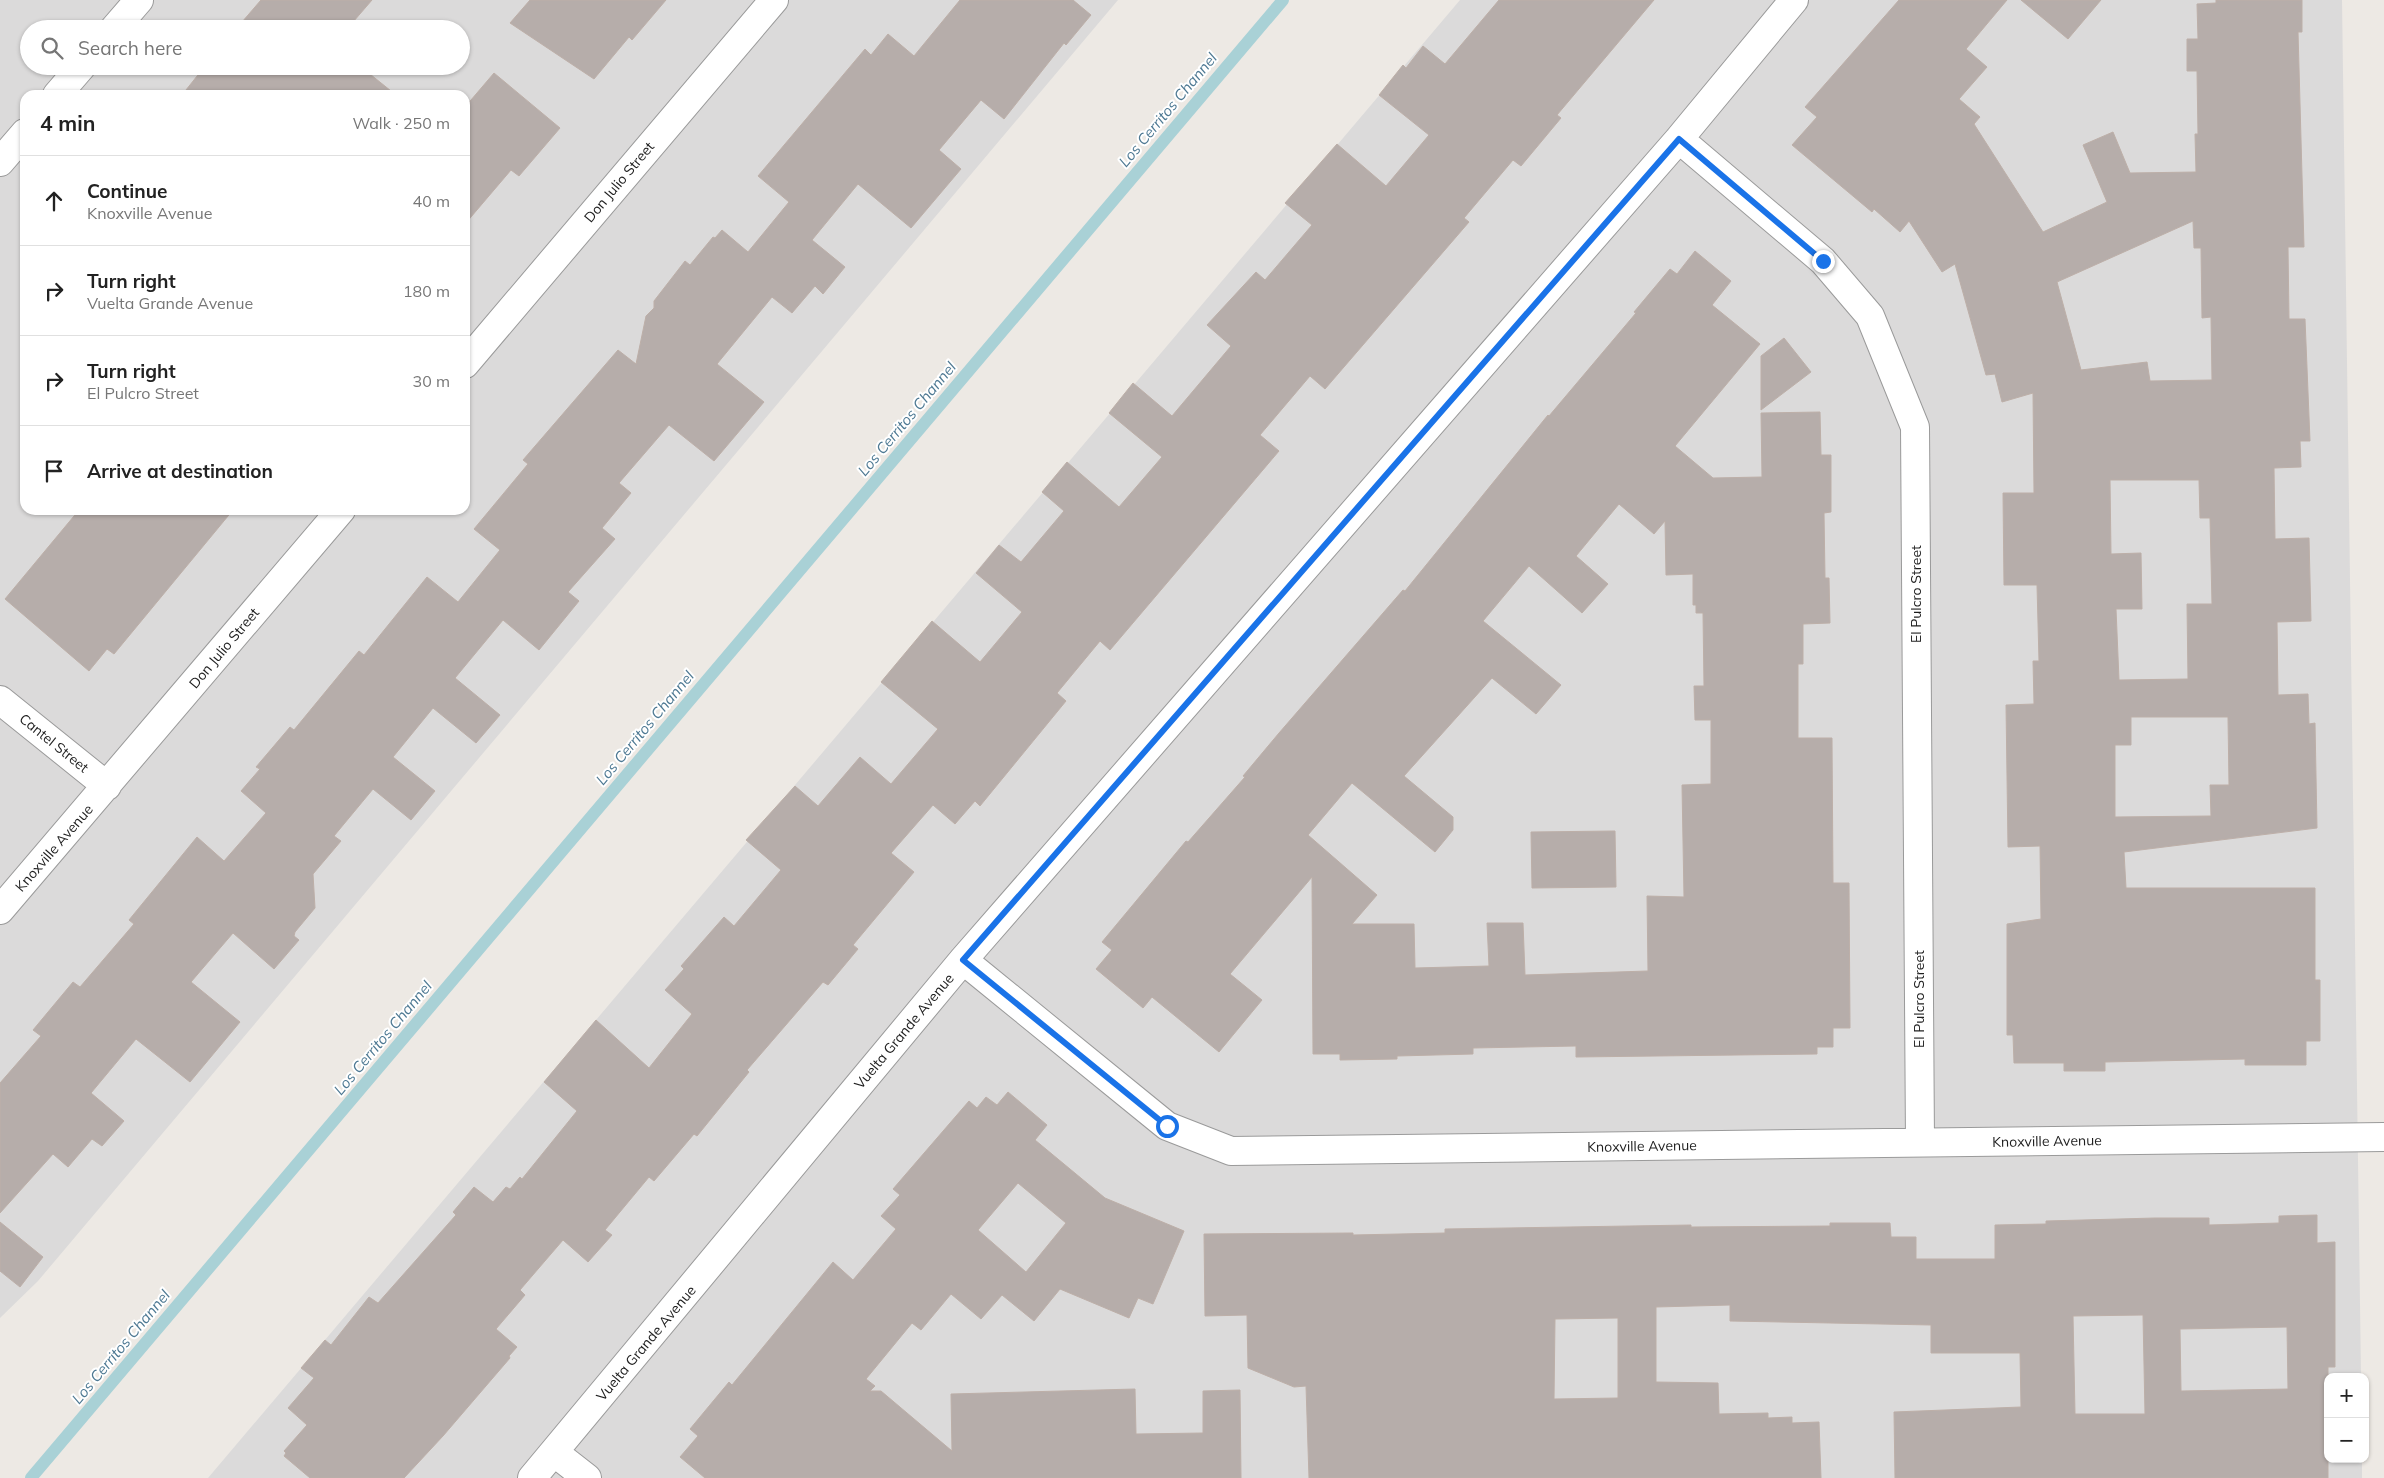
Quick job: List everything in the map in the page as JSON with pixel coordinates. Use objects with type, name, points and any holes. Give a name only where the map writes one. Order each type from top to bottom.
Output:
[{"type":"street","points":[[122,20],[139,0]]},
{"type":"street","name":"Don Julio Street","points":[[470,358],[774,0]]},
{"type":"street","name":"Vuelta Grande Avenue","points":[[532,1478],[963,960],[1679,139],[1794,0]]},
{"type":"street","points":[[61,90],[74,75]]},
{"type":"street","points":[[0,162],[20,138]]},
{"type":"street","name":"El Pulcro Street","points":[[1679,139],[1823,261],[1870,316],[1914,427],[1920,1142]]},
{"type":"street","name":"Don Julio Street","points":[[107,786],[337,515]]},
{"type":"street","name":"Cantel Street","points":[[0,700],[107,786]]},
{"type":"street","name":"Knoxville Avenue","points":[[0,910],[107,786]]},
{"type":"street","name":"Knoxville Avenue","points":[[963,960],[1167,1126],[1232,1151],[2384,1137]]},
{"type":"street","points":[[555,1452],[587,1478]]},
{"type":"shaded area","points":[[0,0],[1118,0],[38,1281],[0,1318]]},
{"type":"shaded area","points":[[1460,0],[2342,0],[2361,1373],[2324,1373],[2324,1463],[2362,1463],[2362,1478],[208,1478]]},
{"type":"building","points":[[261,0],[372,0],[355,20],[244,20]]},
{"type":"building","points":[[530,0],[666,0],[632,40],[629,37],[594,79],[510,23]]},
{"type":"building","points":[[960,0],[1073,0],[1091,15],[1066,45],[1064,43],[1004,119],[981,100],[939,150],[961,169],[911,228],[858,184],[812,240],[845,267],[823,294],[815,286],[792,313],[772,297],[717,364],[764,402],[714,461],[669,425],[619,483],[631,493],[602,528],[615,539],[568,592],[579,601],[539,650],[503,620],[455,678],[500,715],[476,743],[433,708],[393,757],[435,791],[411,820],[373,789],[334,836],[341,841],[313,874],[315,908],[295,932],[294,936],[299,940],[274,969],[233,933],[191,982],[240,1022],[190,1082],[136,1039],[91,1093],[124,1121],[102,1146],[92,1139],[68,1167],[53,1154],[0,1213],[0,1083],[41,1036],[33,1030],[73,982],[80,987],[134,924],[129,920],[197,837],[224,861],[266,813],[241,791],[260,769],[256,767],[290,727],[294,730],[359,651],[364,655],[427,577],[458,602],[500,550],[474,529],[528,464],[523,460],[618,350],[636,364],[646,316],[654,308],[654,301],[685,261],[690,265],[713,237],[715,238],[722,230],[748,252],[789,202],[758,176],[865,49],[871,55],[888,34],[914,56]]},
{"type":"building","points":[[1499,0],[1654,0],[1557,115],[1561,118],[1521,166],[1513,160],[1464,218],[1469,222],[1325,389],[1310,376],[1260,435],[1279,451],[1110,650],[1100,641],[1057,693],[1066,701],[980,806],[975,801],[955,824],[933,805],[891,853],[914,872],[853,945],[858,949],[828,985],[823,982],[747,1070],[749,1072],[697,1136],[694,1134],[654,1181],[649,1177],[605,1230],[612,1235],[588,1262],[563,1240],[520,1290],[525,1295],[496,1329],[517,1347],[509,1356],[510,1358],[443,1436],[404,1478],[310,1478],[284,1456],[286,1453],[284,1451],[307,1425],[288,1408],[314,1378],[301,1368],[325,1340],[331,1345],[369,1297],[378,1303],[456,1215],[453,1212],[474,1187],[493,1202],[506,1187],[510,1189],[520,1177],[522,1179],[577,1111],[544,1082],[596,1020],[649,1068],[692,1014],[665,990],[684,969],[681,966],[724,917],[734,926],[781,870],[746,840],[795,786],[818,806],[860,757],[891,784],[938,729],[881,682],[932,621],[980,662],[1022,612],[976,573],[999,545],[1021,562],[1064,511],[1042,492],[1067,462],[1119,507],[1162,457],[1109,413],[1133,383],[1172,416],[1231,346],[1207,325],[1256,272],[1265,280],[1312,225],[1285,203],[1337,144],[1386,186],[1429,135],[1379,95],[1403,65],[1406,68],[1423,46],[1445,64]]},
{"type":"building","points":[[1899,0],[2007,0],[1966,49],[1987,67],[1959,99],[1980,117],[1974,124],[2043,232],[2107,202],[2083,145],[2113,132],[2130,173],[2196,172],[2195,134],[2198,134],[2197,71],[2187,71],[2187,39],[2198,39],[2197,4],[2216,3],[2216,0],[2302,0],[2302,32],[2298,32],[2304,247],[2288,247],[2289,319],[2305,319],[2310,441],[2300,441],[2301,467],[2274,468],[2275,539],[2309,538],[2311,621],[2277,622],[2278,695],[2308,694],[2309,724],[2315,723],[2317,828],[2124,852],[2126,888],[2315,888],[2315,980],[2320,980],[2320,1041],[2306,1041],[2306,1065],[2245,1065],[2245,1059],[2105,1062],[2105,1071],[2064,1071],[2064,1063],[2014,1063],[2013,1035],[2007,1035],[2007,924],[2041,919],[2040,846],[2008,847],[2006,705],[2034,704],[2033,661],[2039,661],[2037,585],[2004,585],[2003,493],[2034,493],[2033,393],[2002,402],[1995,374],[1986,375],[1955,264],[1942,272],[1909,221],[1900,232],[1874,209],[1872,212],[1792,145],[1817,117],[1805,107]],"holes":[[[2193,221],[2194,248],[2201,248],[2202,318],[2211,317],[2212,380],[2150,381],[2147,362],[2081,370],[2057,282]],[[2110,480],[2199,480],[2200,518],[2210,518],[2212,604],[2187,604],[2188,679],[2119,680],[2116,609],[2142,609],[2141,553],[2111,554]],[[2131,717],[2228,717],[2229,785],[2210,785],[2211,816],[2115,817],[2115,745],[2131,745]]]},
{"type":"building","points":[[2021,0],[2101,0],[2068,39]]},
{"type":"building","points":[[494,73],[560,128],[519,176],[511,170],[470,218],[470,101]]},
{"type":"building","points":[[198,75],[371,75],[390,90],[186,90]]},
{"type":"building","points":[[1695,251],[1731,281],[1712,305],[1760,344],[1675,446],[1713,478],[1762,477],[1761,413],[1820,412],[1821,455],[1831,455],[1831,512],[1824,513],[1825,578],[1829,578],[1830,623],[1803,624],[1803,664],[1798,664],[1798,738],[1832,738],[1833,883],[1849,883],[1850,1028],[1833,1028],[1833,1047],[1817,1047],[1817,1054],[1576,1057],[1576,1046],[1473,1048],[1473,1054],[1397,1056],[1397,1059],[1340,1060],[1340,1054],[1313,1054],[1312,877],[1230,974],[1262,1000],[1219,1052],[1152,997],[1143,1008],[1096,969],[1112,950],[1102,942],[1186,841],[1188,842],[1245,777],[1243,776],[1279,733],[1403,590],[1405,591],[1548,415],[1636,313],[1634,312],[1670,269],[1677,274]],"holes":[[[1619,504],[1654,534],[1665,521],[1666,575],[1693,574],[1693,605],[1696,605],[1696,613],[1703,613],[1704,686],[1694,686],[1695,720],[1711,720],[1711,784],[1682,785],[1684,897],[1647,896],[1648,971],[1525,975],[1523,923],[1487,923],[1489,966],[1415,968],[1414,924],[1352,924],[1377,895],[1308,835],[1352,783],[1435,852],[1453,830],[1453,817],[1404,776],[1492,678],[1536,714],[1561,685],[1483,621],[1529,566],[1582,613],[1608,584],[1576,556]]]},
{"type":"building","points":[[1784,338],[1811,372],[1761,410],[1761,356]]},
{"type":"building","points":[[75,515],[229,515],[114,654],[107,649],[89,671],[5,599]]},
{"type":"building","points":[[1615,831],[1616,887],[1532,888],[1531,832]]},
{"type":"building","points":[[1008,1092],[1047,1125],[1035,1140],[1105,1198],[1184,1231],[1153,1304],[1138,1298],[1129,1318],[1060,1289],[1034,1321],[1002,1295],[981,1319],[951,1294],[921,1330],[912,1323],[866,1379],[875,1386],[870,1391],[881,1391],[952,1451],[951,1394],[1135,1389],[1136,1434],[1203,1433],[1203,1391],[1240,1390],[1241,1478],[705,1478],[680,1457],[698,1436],[690,1429],[729,1382],[732,1385],[833,1262],[853,1280],[896,1229],[881,1216],[900,1195],[893,1189],[969,1101],[977,1108],[986,1097],[997,1105]],"holes":[[[1018,1183],[1066,1223],[1026,1272],[978,1230]]]},
{"type":"building","points":[[2317,1215],[2317,1243],[2335,1242],[2335,1367],[2328,1367],[2328,1373],[2324,1373],[2324,1463],[2328,1463],[2328,1478],[1895,1478],[1894,1412],[2021,1407],[2020,1353],[1931,1353],[1931,1325],[1730,1321],[1730,1305],[1656,1307],[1656,1382],[1718,1383],[1719,1414],[1768,1413],[1768,1418],[1792,1417],[1792,1423],[1819,1422],[1821,1478],[1309,1478],[1306,1386],[1294,1387],[1248,1368],[1247,1315],[1205,1316],[1204,1234],[1353,1233],[1353,1235],[1445,1233],[1445,1229],[1691,1225],[1691,1227],[1830,1226],[1830,1223],[1890,1223],[1891,1237],[1916,1237],[1916,1259],[1995,1259],[1995,1225],[2046,1224],[2046,1221],[2155,1218],[2209,1218],[2209,1225],[2279,1223],[2279,1216]],"holes":[[[2143,1315],[2145,1414],[2075,1414],[2073,1316]],[[1618,1318],[1618,1398],[1554,1399],[1555,1319]],[[2287,1327],[2288,1389],[2181,1391],[2180,1329]]]},
{"type":"building","points":[[0,1222],[43,1257],[20,1287],[0,1271]]},
{"type":"waterway","name":"Los Cerritos Channel","points":[[31,1478],[1283,0]]},
{"type":"route","points":[[1167,1126],[963,960],[1679,139],[1823,261]]}]
